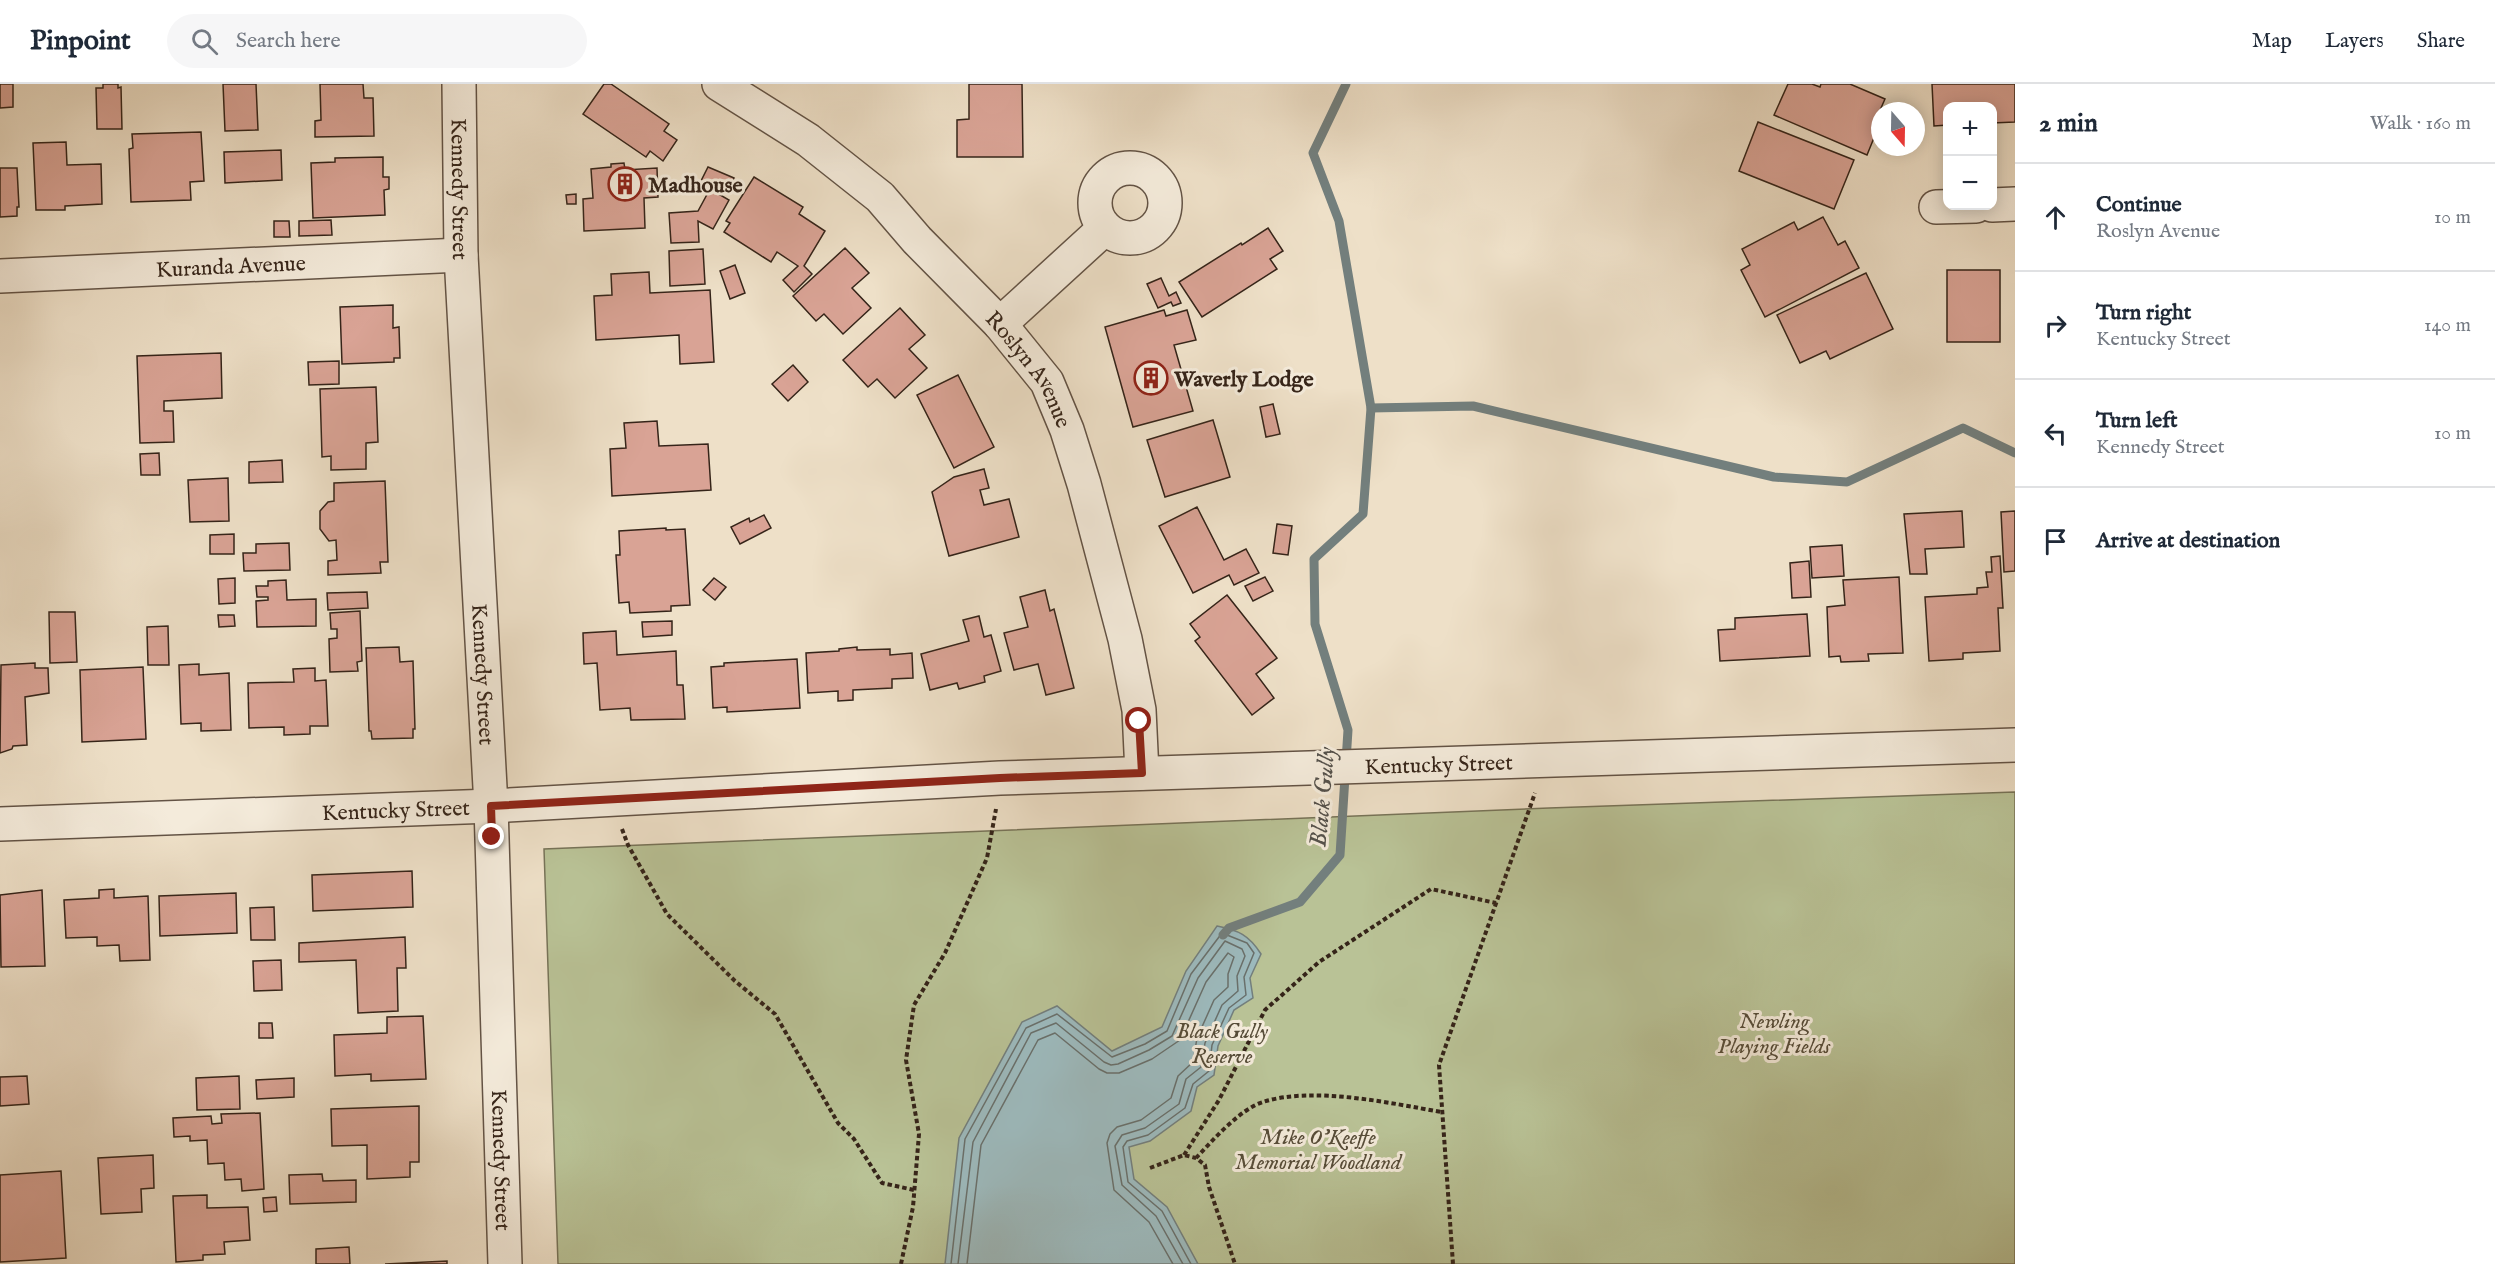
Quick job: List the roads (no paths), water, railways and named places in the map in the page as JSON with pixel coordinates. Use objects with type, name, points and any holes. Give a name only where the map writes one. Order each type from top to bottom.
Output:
[{"type":"street","name":"Kennedy Street","points":[[459,84],[461,255],[491,806],[505,1264]]},
{"type":"street","name":"Roslyn Avenue","points":[[719,84],[808,140],[879,197],[917,240],[1000,324],[1047,382],[1067,430],[1084,484],[1125,639],[1139,710],[1142,773]]},
{"type":"street","points":[[1997,205],[2015,204]]},
{"type":"street","points":[[1936,207],[1943,207]]},
{"type":"street","points":[[1000,324],[1105,228]]},
{"type":"street","name":"Kuranda Avenue","points":[[0,276],[461,255]]},
{"type":"street","name":"Kentucky Street","points":[[0,824],[491,806],[1000,778],[2015,745]]},
{"type":"water","points":[[1217,926],[1242,934],[1261,954],[1250,978],[1253,998],[1234,1010],[1218,1046],[1214,1075],[1197,1087],[1191,1111],[1150,1141],[1129,1147],[1134,1179],[1167,1207],[1198,1264],[945,1264],[959,1138],[1022,1022],[1057,1006],[1112,1051],[1162,1027],[1186,971]]},
{"type":"waterway","name":"Black Gully","points":[[1223,935],[1229,928],[1300,902],[1340,855],[1348,730],[1315,624],[1314,559],[1363,514],[1371,408],[1339,221],[1313,153],[1346,84]]},
{"type":"waterway","points":[[1371,408],[1473,406],[1774,477],[1847,482],[1963,428],[2015,453]]},
{"type":"place","name":"Madhouse","points":[[625,184]]},
{"type":"place","name":"Waverly Lodge","points":[[1151,378]]},
{"type":"park label","name":"Newling Playing Fields","points":[[1774,1032]]},
{"type":"park label","name":"Black Gully Reserve","points":[[1222,1042]]},
{"type":"park label","name":"Mike O'Keeffe Memorial Woodland","points":[[1318,1148]]}]
